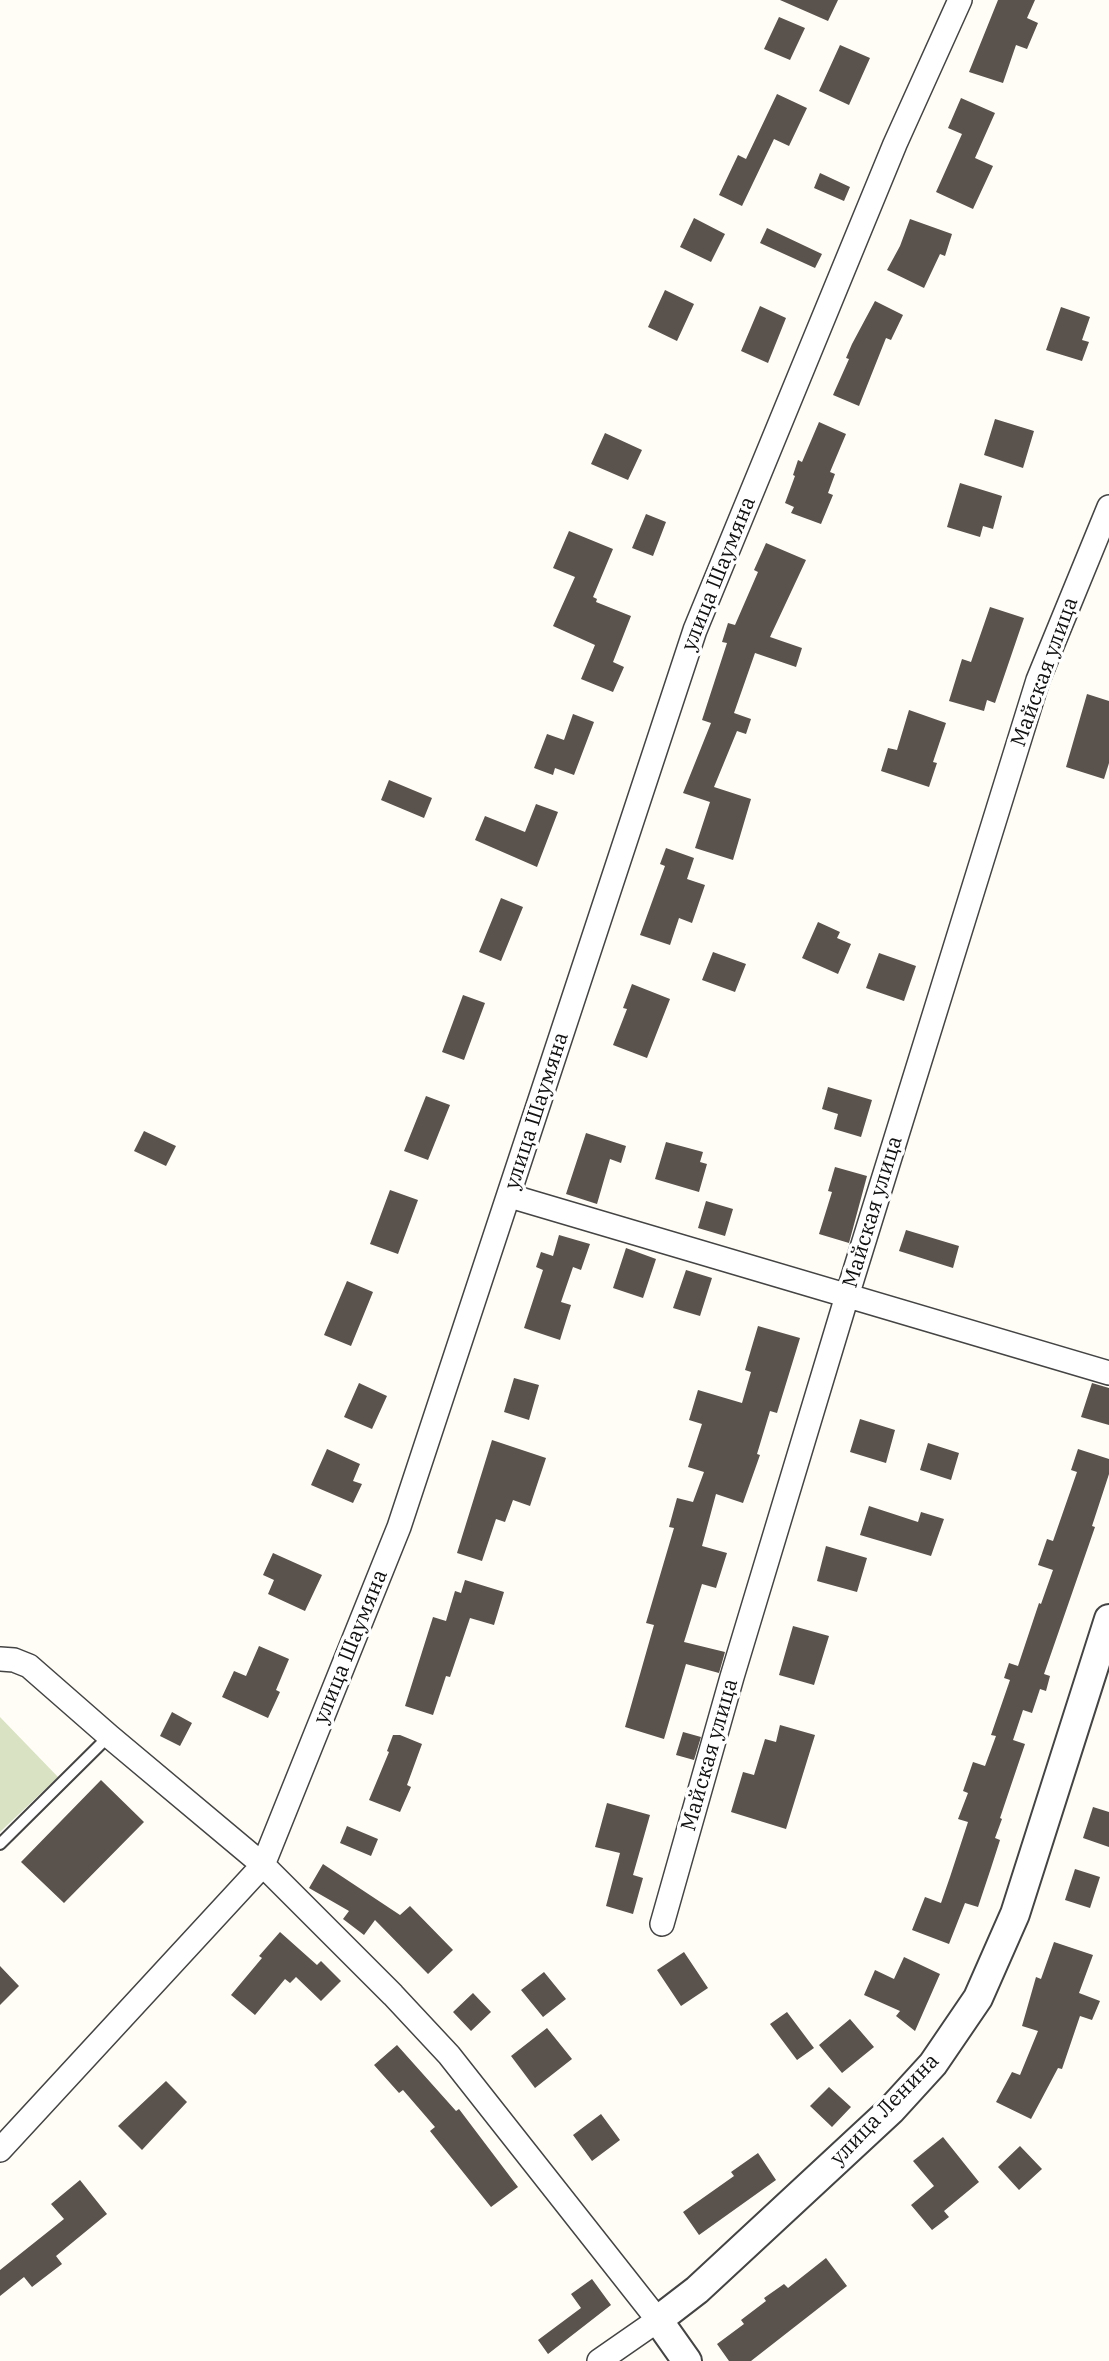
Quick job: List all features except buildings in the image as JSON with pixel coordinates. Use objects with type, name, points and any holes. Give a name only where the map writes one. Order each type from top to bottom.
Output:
[{"type":"street","name":"улица Шаумяна","points":[[0,2150],[263,1865],[399,1527],[695,630],[895,144],[960,0]]},
{"type":"street","name":"Майская улица","points":[[662,1924],[732,1676],[1038,680],[1109,507]]},
{"type":"street","points":[[510,1196],[1109,1373]]},
{"type":"street","name":"улица Ленина","points":[[599,2361],[697,2290],[891,2110],[956,2034],[978,1998],[1015,1914],[1109,1619]]},
{"type":"street","points":[[0,1660],[14,1660],[29,1666],[263,1865],[393,1995],[449,2055],[687,2361]]},
{"type":"lane","points":[[0,1844],[109,1736]]},
{"type":"green space","points":[[0,1717],[58,1777],[0,1832]]}]
